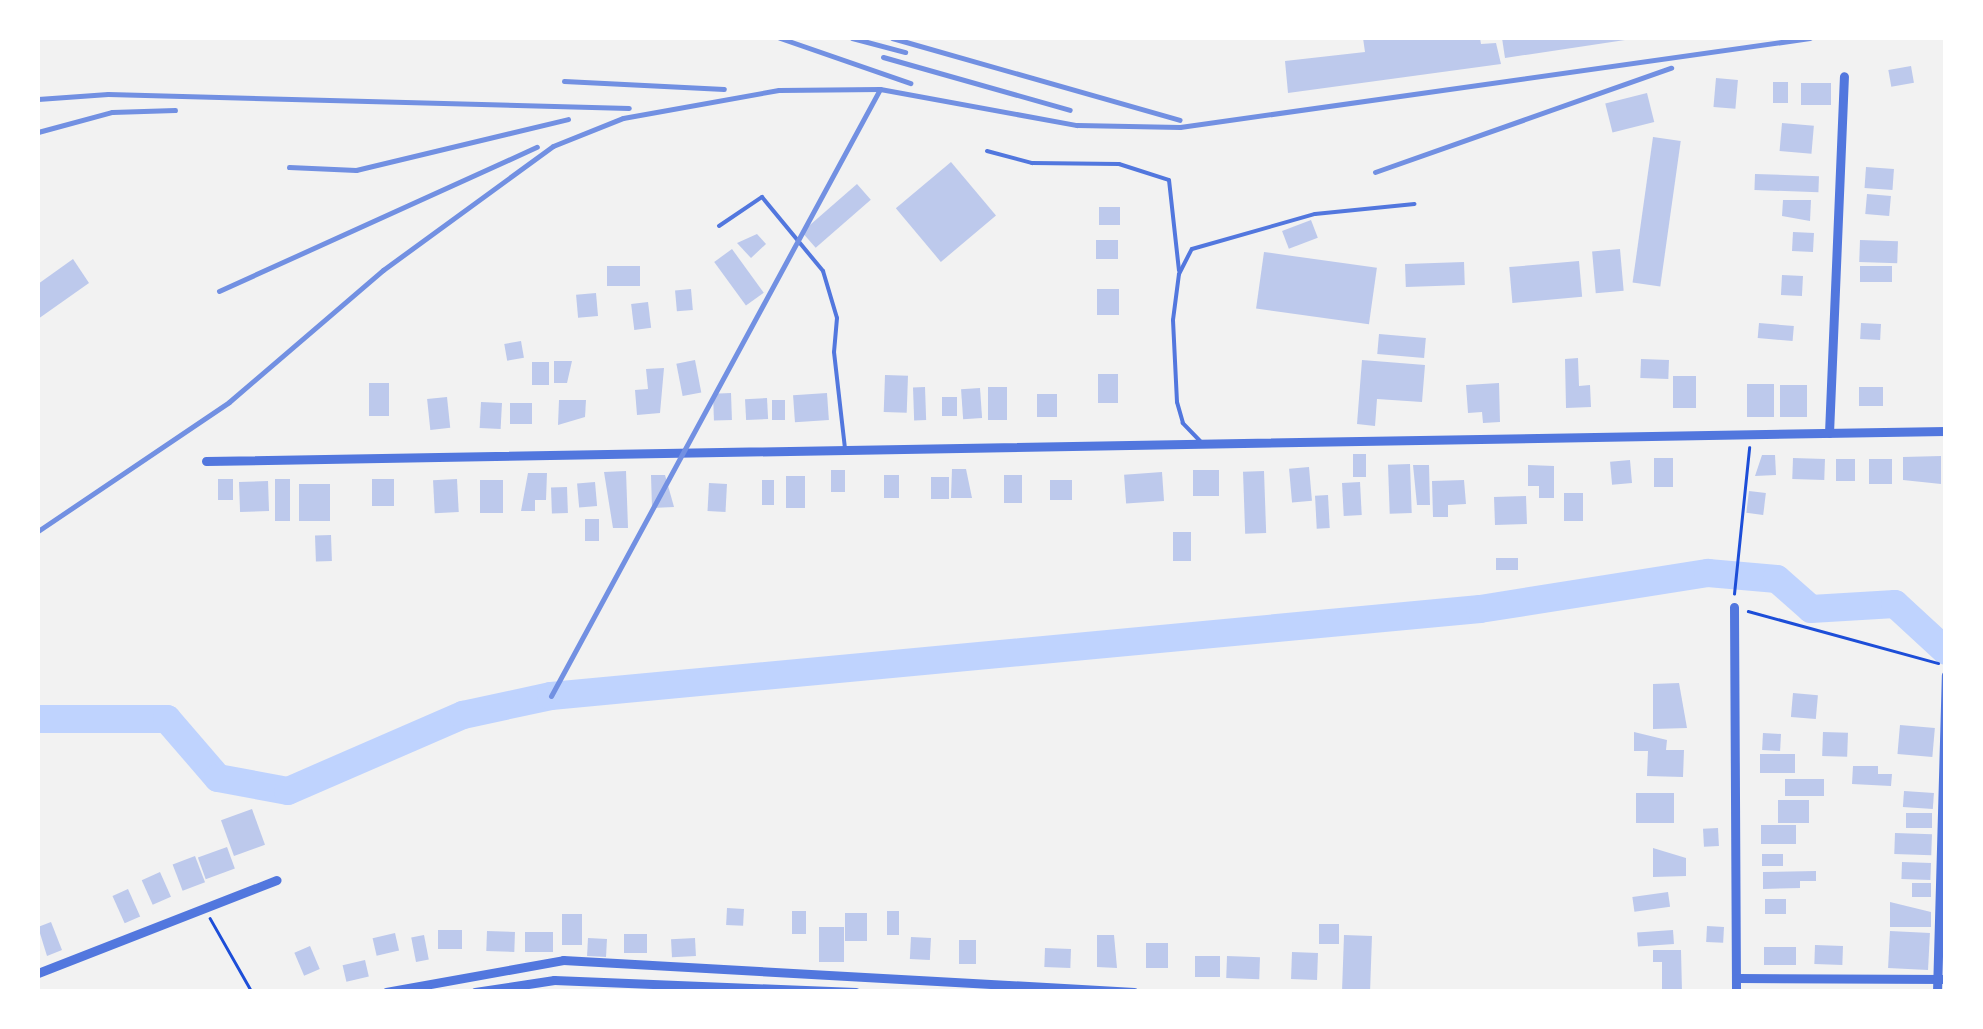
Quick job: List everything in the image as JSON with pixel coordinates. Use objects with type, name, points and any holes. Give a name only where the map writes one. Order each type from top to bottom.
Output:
[{"type":"street","points":[[1829,434],[1844,76]]},
{"type":"street","points":[[206,461],[1946,431]]},
{"type":"street","points":[[1734,607],[1736,992]]},
{"type":"street","points":[[1938,992],[1946,675]]},
{"type":"street","points":[[38,972],[276,880]]},
{"type":"street","points":[[386,992],[563,960],[1134,992]]},
{"type":"street","points":[[1737,978],[1941,979]]},
{"type":"street","points":[[476,992],[554,980],[628,988],[856,992]]},
{"type":"lane","points":[[987,150],[1032,163],[1119,164],[1170,180],[1179,274],[1173,320],[1177,402],[1183,423],[1202,443]]},
{"type":"lane","points":[[719,226],[762,197],[823,272],[837,318],[834,352],[844,450]]},
{"type":"lane","points":[[1179,274],[1192,249],[1229,237],[1315,214],[1415,204]]},
{"type":"path","points":[[1734,582],[1751,432]]},
{"type":"path","points":[[1734,607],[1946,665]]},
{"type":"path","points":[[206,908],[252,992]]},
{"type":"building","points":[[1363,38],[1480,38],[1481,44],[1496,43],[1501,64],[1288,93],[1285,61],[1365,52]]},
{"type":"building","points":[[1502,38],[1624,38],[1625,40],[1505,58]]},
{"type":"building","points":[[1911,66],[1914,83],[1891,87],[1888,70]]},
{"type":"building","points":[[1716,78],[1738,80],[1735,109],[1713,107]]},
{"type":"building","points":[[1773,82],[1788,82],[1788,103],[1773,103]]},
{"type":"building","points":[[1801,83],[1831,83],[1831,105],[1801,105]]},
{"type":"building","points":[[1647,93],[1654,122],[1613,133],[1605,103]]},
{"type":"building","points":[[1782,123],[1814,126],[1811,154],[1780,151]]},
{"type":"building","points":[[1653,137],[1681,141],[1660,286],[1633,283]]},
{"type":"building","points":[[951,162],[996,216],[941,262],[896,208]]},
{"type":"building","points":[[1866,167],[1894,169],[1892,190],[1865,188]]},
{"type":"building","points":[[1755,174],[1819,176],[1818,192],[1754,190]]},
{"type":"building","points":[[857,184],[871,200],[816,248],[802,232]]},
{"type":"building","points":[[1867,194],[1891,196],[1889,216],[1865,214]]},
{"type":"building","points":[[1783,200],[1811,200],[1810,221],[1782,216]]},
{"type":"building","points":[[1099,207],[1120,207],[1120,225],[1099,225]]},
{"type":"building","points":[[1311,220],[1318,238],[1289,249],[1282,231]]},
{"type":"building","points":[[1793,232],[1814,233],[1813,252],[1792,251]]},
{"type":"building","points":[[757,234],[766,244],[751,258],[737,243]]},
{"type":"building","points":[[1096,240],[1118,240],[1118,259],[1096,259]]},
{"type":"building","points":[[1860,240],[1898,241],[1897,263],[1859,262]]},
{"type":"building","points":[[732,249],[764,293],[746,306],[714,262]]},
{"type":"building","points":[[1620,249],[1624,291],[1596,293],[1592,251]]},
{"type":"building","points":[[1264,252],[1377,268],[1369,324],[1256,308]]},
{"type":"building","points":[[73,259],[89,283],[38,319],[38,284]]},
{"type":"building","points":[[1579,261],[1582,297],[1512,303],[1509,267]]},
{"type":"building","points":[[1464,262],[1465,285],[1406,287],[1405,264]]},
{"type":"building","points":[[607,266],[640,266],[640,286],[607,286]]},
{"type":"building","points":[[1860,266],[1892,266],[1892,282],[1860,282]]},
{"type":"building","points":[[1782,275],[1803,276],[1802,296],[1781,295]]},
{"type":"building","points":[[691,289],[693,310],[677,311],[675,290]]},
{"type":"building","points":[[1097,289],[1119,289],[1119,315],[1097,315]]},
{"type":"building","points":[[596,293],[598,316],[578,318],[576,295]]},
{"type":"building","points":[[648,302],[651,328],[634,330],[631,304]]},
{"type":"building","points":[[1759,323],[1794,326],[1793,341],[1758,338]]},
{"type":"building","points":[[1861,323],[1881,324],[1880,340],[1860,339]]},
{"type":"building","points":[[1379,334],[1426,338],[1424,358],[1377,354]]},
{"type":"building","points":[[521,341],[524,358],[507,361],[504,344]]},
{"type":"building","points":[[1578,358],[1579,386],[1590,385],[1591,407],[1566,408],[1565,359]]},
{"type":"building","points":[[1641,359],[1669,360],[1668,379],[1640,378]]},
{"type":"building","points":[[695,360],[701,392],[683,396],[676,364]]},
{"type":"building","points":[[1362,360],[1425,365],[1422,402],[1377,399],[1375,426],[1357,424]]},
{"type":"building","points":[[554,361],[572,361],[567,383],[554,383]]},
{"type":"building","points":[[532,362],[549,362],[549,385],[532,385]]},
{"type":"building","points":[[664,368],[660,413],[637,415],[635,390],[648,389],[646,369]]},
{"type":"building","points":[[1098,374],[1118,374],[1118,403],[1098,403]]},
{"type":"building","points":[[885,375],[908,376],[907,413],[884,412]]},
{"type":"building","points":[[1673,376],[1696,376],[1696,408],[1673,408]]},
{"type":"building","points":[[369,383],[389,383],[389,416],[369,416]]},
{"type":"building","points":[[1499,383],[1500,422],[1483,423],[1482,412],[1468,413],[1466,385]]},
{"type":"building","points":[[1747,384],[1774,384],[1774,417],[1747,417]]},
{"type":"building","points":[[1780,385],[1807,385],[1807,417],[1780,417]]},
{"type":"building","points":[[913,387],[925,387],[926,420],[914,420]]},
{"type":"building","points":[[988,387],[1007,387],[1007,420],[988,420]]},
{"type":"building","points":[[1859,387],[1883,387],[1883,406],[1859,406]]},
{"type":"building","points":[[980,388],[982,418],[963,419],[961,389]]},
{"type":"building","points":[[731,393],[732,420],[714,421],[713,394]]},
{"type":"building","points":[[827,393],[829,420],[795,422],[793,395]]},
{"type":"building","points":[[1037,394],[1057,394],[1057,417],[1037,417]]},
{"type":"building","points":[[447,397],[450,428],[430,430],[427,399]]},
{"type":"building","points":[[942,397],[957,397],[957,416],[942,416]]},
{"type":"building","points":[[767,398],[768,419],[746,420],[745,399]]},
{"type":"building","points":[[559,400],[586,400],[585,417],[558,425]]},
{"type":"building","points":[[772,400],[785,400],[785,420],[772,420]]},
{"type":"building","points":[[481,402],[502,403],[501,429],[480,428]]},
{"type":"building","points":[[510,403],[532,403],[532,424],[510,424]]},
{"type":"building","points":[[1353,454],[1366,454],[1366,477],[1353,477]]},
{"type":"building","points":[[1762,455],[1775,455],[1776,475],[1755,476]]},
{"type":"building","points":[[1941,456],[1941,484],[1903,480],[1903,457]]},
{"type":"building","points":[[1654,458],[1673,458],[1673,487],[1654,487]]},
{"type":"building","points":[[1793,458],[1825,459],[1824,480],[1792,479]]},
{"type":"building","points":[[1836,459],[1855,459],[1855,481],[1836,481]]},
{"type":"building","points":[[1869,459],[1892,459],[1892,484],[1869,484]]},
{"type":"building","points":[[1630,460],[1632,483],[1612,485],[1610,462]]},
{"type":"building","points":[[1410,464],[1412,513],[1390,514],[1388,465]]},
{"type":"building","points":[[1413,465],[1429,465],[1430,505],[1417,505]]},
{"type":"building","points":[[1528,465],[1554,466],[1554,498],[1539,498],[1539,486],[1528,486]]},
{"type":"building","points":[[1309,467],[1312,501],[1292,503],[1289,469]]},
{"type":"building","points":[[952,469],[966,469],[972,498],[951,498]]},
{"type":"building","points":[[831,470],[845,470],[845,492],[831,492]]},
{"type":"building","points":[[1193,470],[1219,470],[1219,496],[1193,496]]},
{"type":"building","points":[[626,471],[628,528],[613,528],[604,472]]},
{"type":"building","points":[[1264,471],[1266,533],[1245,534],[1243,472]]},
{"type":"building","points":[[1162,472],[1164,501],[1126,504],[1124,475]]},
{"type":"building","points":[[528,473],[547,473],[546,500],[535,500],[535,511],[521,511]]},
{"type":"building","points":[[651,475],[665,475],[674,507],[652,508]]},
{"type":"building","points":[[884,475],[899,475],[899,498],[884,498]]},
{"type":"building","points":[[1004,475],[1022,475],[1022,503],[1004,503]]},
{"type":"building","points":[[786,476],[805,476],[805,508],[786,508]]},
{"type":"building","points":[[931,477],[949,477],[949,499],[931,499]]},
{"type":"building","points":[[218,479],[233,479],[233,500],[218,500]]},
{"type":"building","points":[[275,479],[290,479],[290,521],[275,521]]},
{"type":"building","points":[[372,479],[394,479],[394,506],[372,506]]},
{"type":"building","points":[[457,479],[459,512],[435,513],[433,480]]},
{"type":"building","points":[[480,480],[503,480],[503,513],[480,513]]},
{"type":"building","points":[[762,480],[774,480],[774,505],[762,505]]},
{"type":"building","points":[[1050,480],[1072,480],[1072,500],[1050,500]]},
{"type":"building","points":[[1464,480],[1466,504],[1448,505],[1448,517],[1433,517],[1432,481]]},
{"type":"building","points":[[268,481],[269,511],[240,512],[239,482]]},
{"type":"building","points":[[595,482],[597,506],[579,507],[577,484]]},
{"type":"building","points":[[1360,482],[1362,515],[1344,516],[1342,483]]},
{"type":"building","points":[[709,483],[727,484],[726,512],[708,511]]},
{"type":"building","points":[[299,484],[330,484],[330,521],[299,521]]},
{"type":"building","points":[[567,487],[568,513],[552,514],[551,488]]},
{"type":"building","points":[[1749,491],[1766,493],[1763,515],[1746,513]]},
{"type":"building","points":[[1564,493],[1583,493],[1583,521],[1564,521]]},
{"type":"building","points":[[1328,495],[1330,528],[1317,529],[1315,496]]},
{"type":"building","points":[[1526,496],[1527,524],[1495,525],[1494,497]]},
{"type":"building","points":[[585,519],[599,519],[599,541],[585,541]]},
{"type":"building","points":[[1173,532],[1191,532],[1191,561],[1173,561]]},
{"type":"building","points":[[331,535],[332,561],[316,562],[315,536]]},
{"type":"building","points":[[1496,558],[1518,558],[1518,570],[1496,570]]},
{"type":"building","points":[[1679,683],[1687,728],[1653,729],[1653,684]]},
{"type":"building","points":[[1793,693],[1818,695],[1816,719],[1791,717]]},
{"type":"building","points":[[1900,725],[1935,728],[1932,757],[1897,754]]},
{"type":"building","points":[[1634,732],[1667,740],[1666,750],[1684,750],[1683,777],[1647,776],[1648,751],[1634,751]]},
{"type":"building","points":[[1823,732],[1848,733],[1847,757],[1822,756]]},
{"type":"building","points":[[1763,733],[1781,734],[1780,751],[1762,750]]},
{"type":"building","points":[[1760,754],[1795,754],[1795,773],[1760,773]]},
{"type":"building","points":[[1853,766],[1878,766],[1878,774],[1892,774],[1891,786],[1852,784]]},
{"type":"building","points":[[1785,779],[1824,779],[1824,796],[1785,796]]},
{"type":"building","points":[[1904,791],[1934,793],[1933,809],[1903,807]]},
{"type":"building","points":[[1636,793],[1674,793],[1674,823],[1636,823]]},
{"type":"building","points":[[1778,800],[1809,800],[1809,823],[1778,823]]},
{"type":"building","points":[[252,809],[265,845],[234,856],[221,820]]},
{"type":"building","points":[[1906,813],[1932,813],[1932,828],[1906,828]]},
{"type":"building","points":[[1761,825],[1796,825],[1796,844],[1761,844]]},
{"type":"building","points":[[1718,828],[1719,846],[1704,847],[1703,829]]},
{"type":"building","points":[[1895,833],[1932,834],[1931,855],[1894,854]]},
{"type":"building","points":[[227,847],[235,869],[206,879],[198,858]]},
{"type":"building","points":[[1653,848],[1686,858],[1686,876],[1653,877]]},
{"type":"building","points":[[1762,854],[1783,854],[1783,866],[1762,866]]},
{"type":"building","points":[[195,856],[205,882],[183,891],[173,865]]},
{"type":"building","points":[[1902,862],[1931,863],[1930,880],[1901,879]]},
{"type":"building","points":[[1816,871],[1816,881],[1800,881],[1800,888],[1763,889],[1763,872]]},
{"type":"building","points":[[160,872],[171,897],[153,905],[142,880]]},
{"type":"building","points":[[1912,883],[1931,883],[1931,897],[1912,897]]},
{"type":"building","points":[[128,889],[140,916],[125,923],[112,896]]},
{"type":"building","points":[[1668,892],[1670,907],[1634,912],[1632,897]]},
{"type":"building","points":[[1765,899],[1786,899],[1786,914],[1765,914]]},
{"type":"building","points":[[1890,902],[1931,912],[1931,927],[1890,927]]},
{"type":"building","points":[[727,908],[744,909],[743,926],[726,925]]},
{"type":"building","points":[[792,911],[806,911],[806,934],[792,934]]},
{"type":"building","points":[[887,911],[899,911],[899,935],[887,935]]},
{"type":"building","points":[[845,913],[867,913],[867,941],[845,941]]},
{"type":"building","points":[[562,914],[582,914],[582,945],[562,945]]},
{"type":"building","points":[[51,922],[62,950],[47,956],[38,927]]},
{"type":"building","points":[[1319,924],[1339,924],[1339,944],[1319,944]]},
{"type":"building","points":[[1707,926],[1724,927],[1723,943],[1706,942]]},
{"type":"building","points":[[819,927],[844,927],[844,962],[819,962]]},
{"type":"building","points":[[438,930],[462,930],[462,949],[438,949]]},
{"type":"building","points":[[1673,930],[1674,944],[1638,946],[1637,933]]},
{"type":"building","points":[[487,931],[515,932],[514,952],[486,951]]},
{"type":"building","points":[[1890,931],[1930,933],[1928,970],[1888,968]]},
{"type":"building","points":[[525,932],[553,932],[553,952],[525,952]]},
{"type":"building","points":[[395,933],[399,951],[377,956],[373,938]]},
{"type":"building","points":[[624,934],[647,934],[647,953],[624,953]]},
{"type":"building","points":[[424,935],[429,960],[416,962],[411,937]]},
{"type":"building","points":[[1097,935],[1114,935],[1117,968],[1097,967]]},
{"type":"building","points":[[1344,935],[1372,936],[1370,992],[1342,992]]},
{"type":"building","points":[[911,937],[931,938],[930,960],[910,959]]},
{"type":"building","points":[[588,938],[607,939],[606,957],[587,956]]},
{"type":"building","points":[[695,938],[696,956],[672,957],[671,939]]},
{"type":"building","points":[[959,940],[976,940],[976,964],[959,964]]},
{"type":"building","points":[[1146,943],[1168,943],[1168,968],[1146,968]]},
{"type":"building","points":[[1815,945],[1843,946],[1842,965],[1814,964]]},
{"type":"building","points":[[310,946],[320,969],[304,976],[294,953]]},
{"type":"building","points":[[1764,947],[1796,947],[1796,965],[1764,965]]},
{"type":"building","points":[[1045,948],[1071,949],[1070,968],[1044,967]]},
{"type":"building","points":[[1653,950],[1681,950],[1682,992],[1662,992],[1662,962],[1653,962]]},
{"type":"building","points":[[1292,952],[1318,953],[1317,980],[1291,979]]},
{"type":"building","points":[[1195,956],[1220,956],[1220,977],[1195,977]]},
{"type":"building","points":[[1227,956],[1260,957],[1259,979],[1226,978]]},
{"type":"building","points":[[365,960],[369,977],[346,982],[343,965]]},
{"type":"waterway","points":[[38,719],[167,719],[218,778],[288,791],[463,715],[551,696],[1480,609],[1708,573],[1777,579],[1811,609],[1895,604],[1946,651]]},
{"type":"railway","points":[[780,38],[910,83]]},
{"type":"railway","points":[[852,38],[905,52]]},
{"type":"railway","points":[[892,38],[1180,120]]},
{"type":"railway","points":[[38,531],[229,402],[383,270],[553,146],[623,118],[779,90],[880,89],[1077,125],[1180,127],[1810,38]]},
{"type":"railway","points":[[883,57],[1070,110]]},
{"type":"railway","points":[[1375,172],[1671,68]]},
{"type":"railway","points":[[564,81],[724,89]]},
{"type":"railway","points":[[551,696],[880,89]]},
{"type":"railway","points":[[38,99],[108,94],[629,108]]},
{"type":"railway","points":[[38,132],[112,112],[175,110]]},
{"type":"railway","points":[[289,167],[356,170],[568,119]]},
{"type":"railway","points":[[219,291],[537,147]]}]
